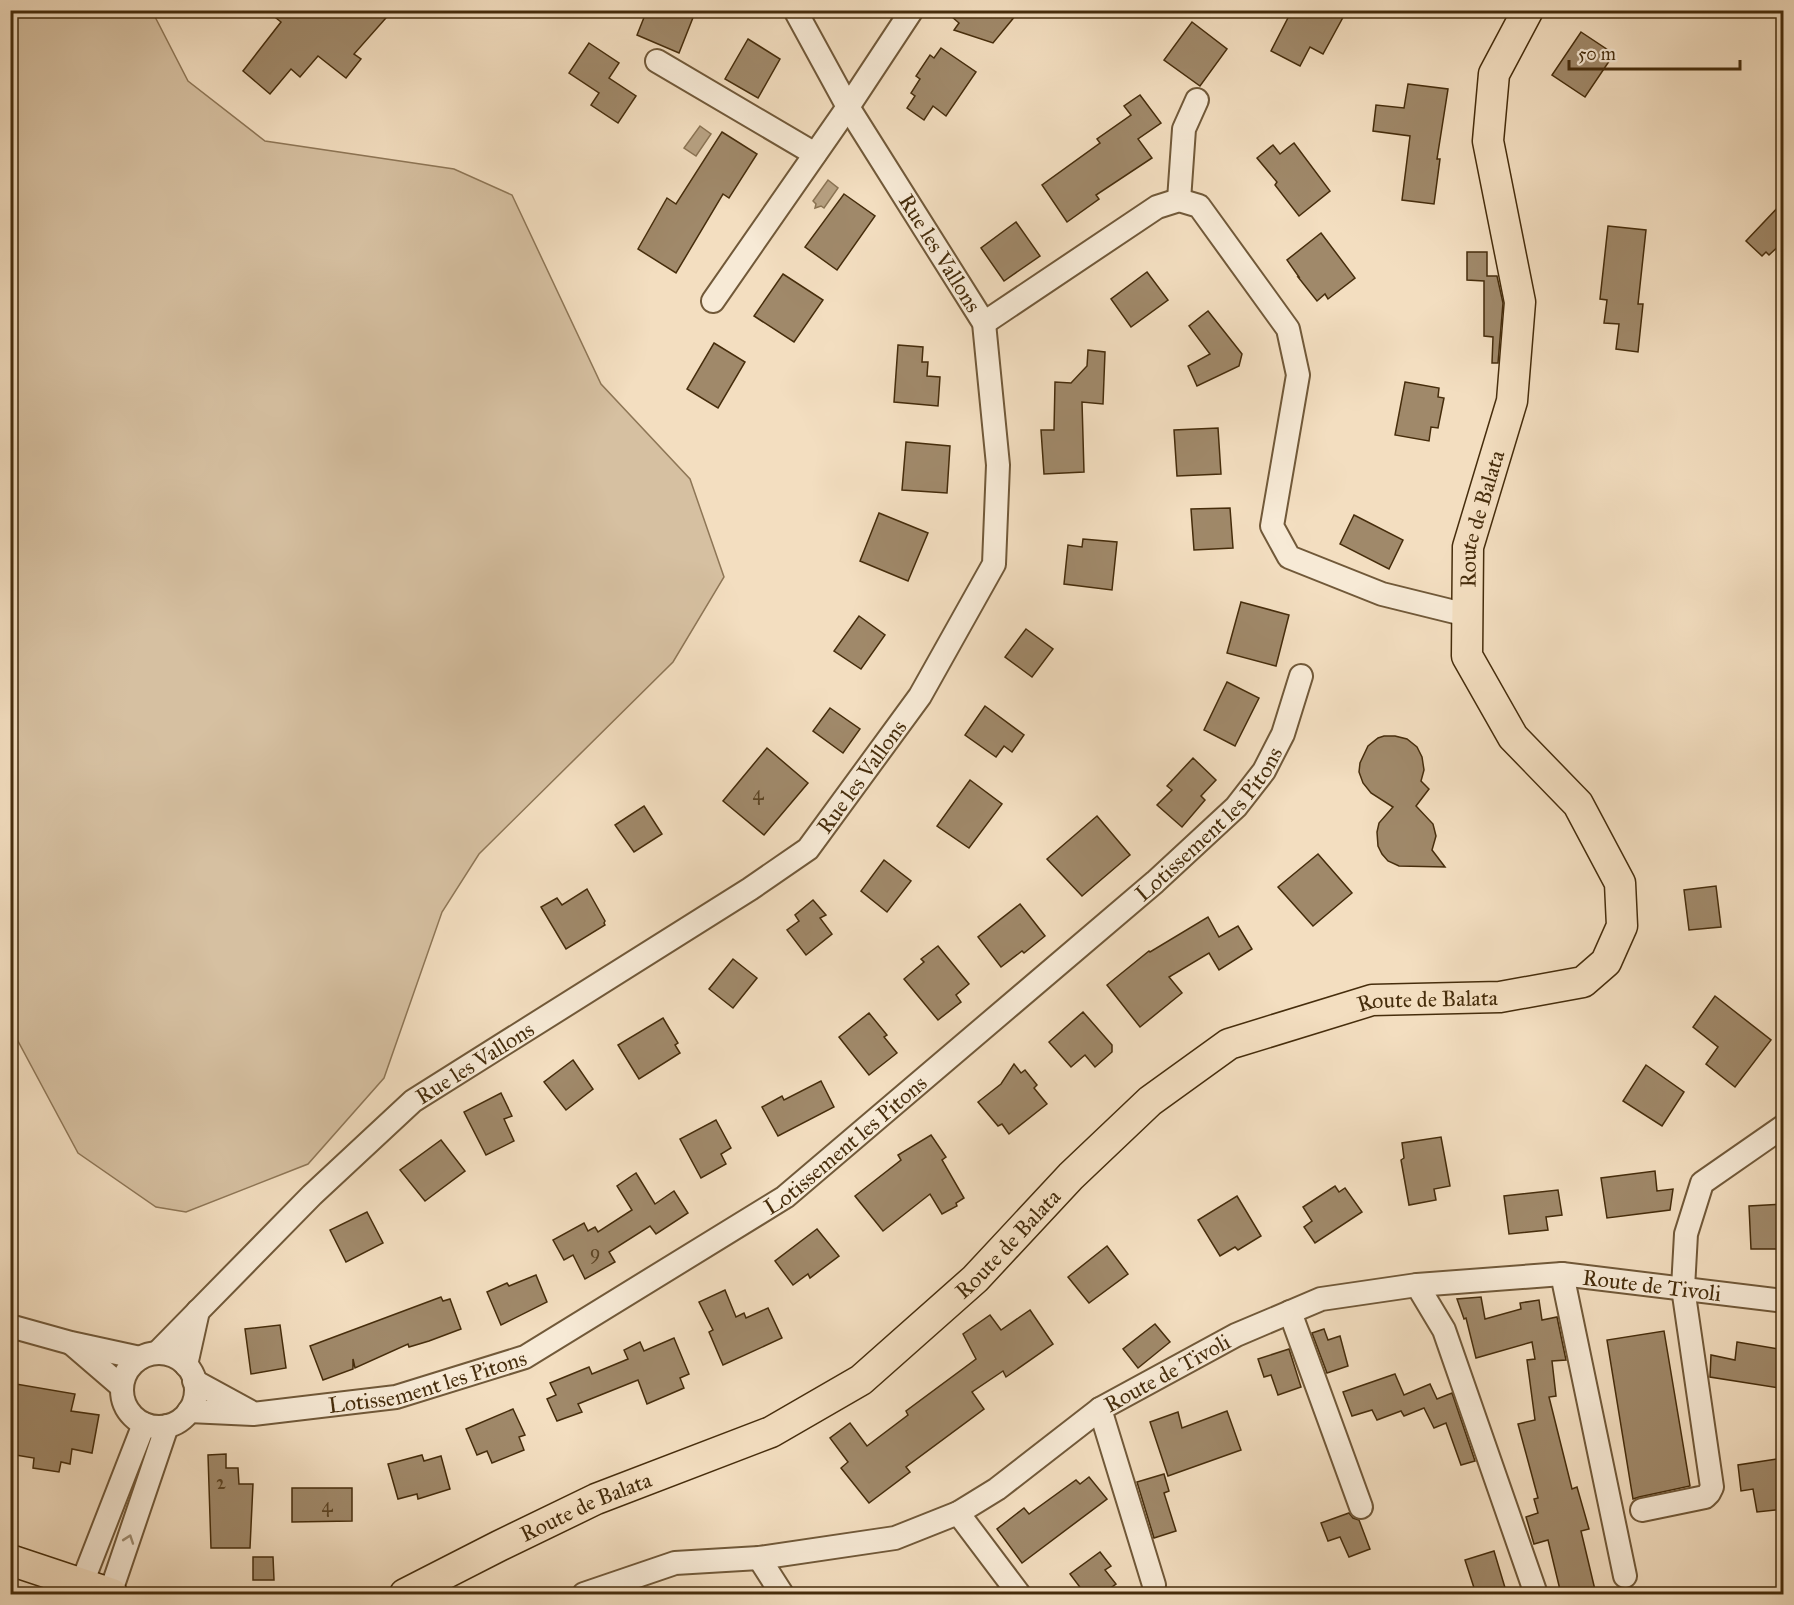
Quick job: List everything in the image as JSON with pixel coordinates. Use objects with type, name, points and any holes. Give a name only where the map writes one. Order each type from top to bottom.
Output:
[{"type":"main road","name":"Route de Balata","points":[[405,1594],[596,1499],[771,1432],[861,1380],[975,1279],[1071,1176],[1150,1101],[1229,1044],[1372,1000],[1500,998],[1583,982],[1606,962],[1622,926],[1620,883],[1578,804],[1513,737],[1467,656],[1468,547],[1512,401],[1520,302],[1488,141],[1494,74],[1528,10]]},
{"type":"main road","points":[[10,1560],[111,1594]]},
{"type":"street","name":"Rue les Vallons","points":[[149,1356],[198,1311],[312,1196],[413,1101],[750,889],[808,849],[920,696],[994,564],[998,465],[984,323],[848,107],[795,10]]},
{"type":"street","points":[[713,301],[816,154],[912,10]]},
{"type":"street","points":[[657,61],[816,154]]},
{"type":"street","points":[[1179,200],[1184,129],[1197,100]]},
{"type":"street","points":[[984,323],[1157,207],[1179,200],[1199,206],[1288,329],[1298,375],[1272,526],[1289,557],[1382,594],[1467,615]]},
{"type":"street","name":"Lotissement les Pitons","points":[[189,1411],[253,1414],[396,1397],[525,1357],[785,1197],[1155,882],[1236,807],[1264,771],[1283,735],[1301,676]]},
{"type":"street","points":[[1642,1510],[1705,1497],[1712,1487],[1683,1288],[1686,1234],[1702,1183],[1784,1126]]},
{"type":"street","points":[[1563,1274],[1625,1576]]},
{"type":"street","name":"Route de Tivoli","points":[[584,1594],[675,1563],[759,1558],[895,1538],[958,1513],[997,1489],[1100,1409],[1236,1335],[1321,1299],[1416,1285],[1563,1274],[1784,1301]]},
{"type":"street","points":[[1416,1285],[1444,1330],[1536,1594]]},
{"type":"street","points":[[149,1356],[131,1366],[122,1387],[123,1399],[127,1409],[144,1424],[155,1427],[167,1426],[176,1423],[189,1411],[194,1402],[195,1391],[190,1373],[198,1311]]},
{"type":"street","points":[[1290,1312],[1360,1507]]},
{"type":"street","points":[[10,1326],[71,1343],[149,1356],[168,1354],[177,1359],[190,1373],[253,1414]]},
{"type":"street","points":[[71,1343],[122,1387]]},
{"type":"street","points":[[1100,1409],[1154,1585]]},
{"type":"street","points":[[82,1583],[144,1424]]},
{"type":"street","points":[[111,1594],[167,1426]]},
{"type":"street","points":[[958,1513],[1019,1594]]},
{"type":"street","points":[[759,1558],[782,1594]]},
{"type":"shaded area","points":[[10,11],[152,11],[188,81],[265,141],[454,169],[512,195],[601,384],[690,479],[724,577],[673,662],[479,854],[442,912],[384,1078],[308,1164],[186,1212],[156,1207],[78,1153],[11,1028]]},
{"type":"shaded area","points":[[700,126],[711,134],[696,156],[684,148]]},
{"type":"shaded area","points":[[828,180],[838,188],[824,208],[821,206],[815,208],[816,204],[813,201]]},
{"type":"building","points":[[266,10],[393,10],[354,54],[361,59],[346,78],[318,56],[300,77],[291,69],[270,94],[243,71],[281,22]]},
{"type":"building","points":[[647,10],[696,10],[679,53],[637,35]]},
{"type":"building","points":[[944,10],[1020,10],[993,43],[954,30],[959,23]]},
{"type":"building","points":[[1292,10],[1347,10],[1323,54],[1310,47],[1300,66],[1271,51]]},
{"type":"building","points":[[1192,22],[1227,49],[1200,86],[1164,60]]},
{"type":"building","points":[[1581,32],[1614,54],[1585,97],[1552,75]]},
{"type":"building","points":[[748,39],[780,59],[758,98],[725,79]]},
{"type":"building","points":[[589,43],[619,63],[609,78],[636,96],[618,123],[591,105],[599,93],[569,73]]},
{"type":"building","points":[[941,48],[976,72],[946,116],[933,106],[924,120],[907,108],[915,96],[911,93],[920,79],[916,76],[930,55],[934,58]]},
{"type":"building","points":[[1408,84],[1448,89],[1437,159],[1440,159],[1434,204],[1402,200],[1410,136],[1373,131],[1376,105],[1404,108]]},
{"type":"building","points":[[1140,95],[1161,123],[1138,139],[1152,158],[1096,195],[1099,199],[1067,222],[1042,185],[1100,143],[1097,139],[1131,115],[1124,106]]},
{"type":"building","points":[[722,132],[757,154],[729,198],[723,194],[676,273],[638,249],[667,198],[676,204]]},
{"type":"building","points":[[1294,143],[1330,191],[1299,216],[1275,185],[1277,182],[1257,158],[1273,145],[1280,154]]},
{"type":"building","points":[[844,194],[875,216],[837,270],[805,247]]},
{"type":"building","points":[[1784,201],[1784,241],[1769,255],[1766,252],[1762,256],[1746,241]]},
{"type":"building","points":[[1016,222],[1040,256],[1004,281],[981,248]]},
{"type":"building","points":[[1608,226],[1646,230],[1638,304],[1643,304],[1638,352],[1616,349],[1619,324],[1604,323],[1607,300],[1600,299]]},
{"type":"building","points":[[1321,233],[1355,278],[1328,299],[1325,294],[1317,301],[1287,260]]},
{"type":"building","points":[[1467,252],[1487,252],[1487,276],[1497,276],[1503,303],[1498,363],[1492,363],[1493,337],[1484,336],[1484,281],[1467,280]]},
{"type":"building","points":[[1147,272],[1168,300],[1131,327],[1111,299]]},
{"type":"building","points":[[783,274],[823,300],[794,342],[754,316]]},
{"type":"building","points":[[1208,311],[1242,354],[1239,366],[1197,386],[1188,366],[1210,354],[1189,326]]},
{"type":"building","points":[[714,343],[745,362],[718,408],[687,389]]},
{"type":"building","points":[[898,345],[923,347],[922,362],[928,362],[927,376],[940,377],[938,406],[894,402]]},
{"type":"building","points":[[1088,350],[1105,352],[1103,404],[1082,402],[1084,472],[1044,474],[1041,430],[1054,430],[1055,382],[1071,383],[1087,366]]},
{"type":"building","points":[[1405,382],[1439,388],[1438,397],[1444,398],[1438,428],[1431,427],[1429,441],[1395,435]]},
{"type":"building","points":[[1218,428],[1221,474],[1177,476],[1174,430]]},
{"type":"building","points":[[906,442],[950,446],[947,493],[902,490]]},
{"type":"building","points":[[1230,508],[1233,548],[1194,550],[1191,509]]},
{"type":"building","points":[[879,513],[928,533],[908,581],[860,561]]},
{"type":"building","points":[[1354,515],[1403,540],[1389,569],[1340,544]]},
{"type":"building","points":[[1083,539],[1117,542],[1112,590],[1064,584],[1068,545],[1082,547]]},
{"type":"building","points":[[1241,602],[1289,615],[1276,666],[1227,653]]},
{"type":"building","points":[[859,616],[885,635],[861,669],[834,651]]},
{"type":"building","points":[[1026,629],[1053,649],[1032,677],[1005,657]]},
{"type":"building","points":[[1227,682],[1259,698],[1235,746],[1204,730]]},
{"type":"building","points":[[985,706],[1024,735],[1012,752],[1004,746],[996,757],[965,735]]},
{"type":"building","points":[[830,708],[860,729],[843,753],[813,731]]},
{"type":"building","points":[[1384,736],[1407,739],[1417,747],[1422,757],[1424,770],[1421,781],[1429,789],[1416,806],[1433,824],[1436,836],[1432,850],[1445,867],[1399,866],[1388,861],[1378,846],[1379,823],[1393,807],[1371,793],[1363,783],[1359,772],[1360,763],[1368,746]]},
{"type":"building","points":[[767,748],[808,783],[764,835],[723,801]]},
{"type":"building","points":[[1193,758],[1216,780],[1201,796],[1205,800],[1182,827],[1157,805],[1172,790],[1167,786]]},
{"type":"building","points":[[970,780],[1002,804],[969,848],[937,826]]},
{"type":"building","points":[[644,806],[662,834],[634,852],[615,825]]},
{"type":"building","points":[[1097,816],[1130,855],[1082,896],[1047,859]]},
{"type":"building","points":[[1318,854],[1352,893],[1313,926],[1278,887]]},
{"type":"building","points":[[884,860],[911,881],[887,912],[861,891]]},
{"type":"building","points":[[1716,886],[1721,927],[1689,930],[1684,890]]},
{"type":"building","points":[[587,889],[605,925],[566,949],[541,907],[557,898],[562,905]]},
{"type":"building","points":[[813,900],[826,915],[820,918],[832,934],[806,955],[787,930],[799,921],[795,915]]},
{"type":"building","points":[[1020,904],[1045,936],[1024,953],[1022,951],[1001,967],[978,937]]},
{"type":"building","points":[[1208,917],[1219,937],[1238,926],[1252,949],[1219,970],[1209,953],[1169,977],[1182,993],[1140,1027],[1107,985],[1149,951]]},
{"type":"building","points":[[938,946],[969,984],[956,995],[961,1002],[938,1020],[904,979],[924,962],[921,959]]},
{"type":"building","points":[[733,959],[757,978],[733,1008],[709,989]]},
{"type":"building","points":[[1715,996],[1771,1040],[1735,1087],[1706,1064],[1718,1047],[1693,1027]]},
{"type":"building","points":[[1083,1012],[1112,1045],[1112,1052],[1095,1067],[1085,1055],[1071,1067],[1049,1042]]},
{"type":"building","points":[[869,1013],[887,1035],[884,1037],[897,1053],[869,1075],[839,1037]]},
{"type":"building","points":[[663,1018],[678,1043],[675,1045],[680,1053],[639,1079],[618,1045]]},
{"type":"building","points":[[573,1060],[593,1089],[566,1110],[544,1082]]},
{"type":"building","points":[[1014,1064],[1021,1073],[1025,1070],[1037,1085],[1034,1088],[1047,1104],[1009,1134],[1002,1124],[998,1126],[978,1102],[1001,1084]]},
{"type":"building","points":[[1646,1065],[1684,1092],[1662,1126],[1623,1101]]},
{"type":"building","points":[[821,1081],[834,1107],[778,1136],[762,1107],[782,1096],[784,1100]]},
{"type":"building","points":[[501,1093],[512,1116],[504,1119],[514,1141],[486,1155],[464,1112]]},
{"type":"building","points":[[716,1120],[731,1148],[721,1154],[726,1164],[701,1178],[680,1139]]},
{"type":"building","points":[[931,1135],[946,1157],[942,1160],[964,1198],[956,1203],[957,1206],[942,1214],[930,1194],[883,1231],[855,1196],[901,1160],[898,1155]]},
{"type":"building","points":[[1441,1137],[1450,1186],[1434,1189],[1436,1200],[1409,1205],[1401,1160],[1404,1158],[1402,1143]]},
{"type":"building","points":[[441,1140],[465,1171],[425,1201],[400,1170]]},
{"type":"building","points":[[1655,1171],[1657,1191],[1673,1189],[1670,1210],[1607,1218],[1601,1178]]},
{"type":"building","points":[[636,1173],[655,1204],[674,1191],[688,1213],[656,1234],[650,1226],[609,1252],[615,1262],[585,1279],[573,1255],[564,1260],[553,1240],[584,1223],[588,1231],[595,1227],[598,1232],[632,1210],[617,1186]]},
{"type":"building","points":[[1335,1186],[1339,1192],[1345,1188],[1362,1212],[1315,1243],[1304,1227],[1312,1221],[1303,1207]]},
{"type":"building","points":[[1558,1190],[1562,1215],[1546,1217],[1548,1230],[1509,1234],[1504,1196]]},
{"type":"building","points":[[1237,1196],[1261,1236],[1238,1250],[1235,1247],[1220,1256],[1198,1220]]},
{"type":"building","points":[[1784,1204],[1784,1249],[1751,1249],[1749,1206]]},
{"type":"building","points":[[367,1212],[383,1243],[346,1262],[330,1230]]},
{"type":"building","points":[[817,1229],[839,1256],[810,1278],[808,1274],[793,1285],[775,1261]]},
{"type":"building","points":[[1107,1246],[1128,1274],[1089,1303],[1068,1277]]},
{"type":"building","points":[[536,1275],[547,1302],[501,1325],[487,1292],[507,1283],[509,1286]]},
{"type":"building","points":[[725,1290],[736,1317],[744,1313],[746,1318],[768,1308],[782,1338],[723,1365],[709,1332],[713,1330],[699,1302]]},
{"type":"building","points":[[441,1297],[443,1301],[450,1299],[461,1329],[409,1347],[408,1344],[355,1368],[353,1359],[353,1369],[323,1380],[310,1346]]},
{"type":"building","points":[[1481,1297],[1485,1319],[1521,1309],[1520,1303],[1539,1300],[1542,1320],[1557,1317],[1566,1360],[1552,1361],[1556,1396],[1549,1397],[1572,1489],[1577,1487],[1589,1529],[1581,1531],[1596,1594],[1561,1594],[1548,1540],[1534,1544],[1526,1517],[1538,1513],[1534,1499],[1538,1498],[1518,1424],[1535,1420],[1527,1360],[1535,1359],[1532,1342],[1476,1358],[1466,1318],[1464,1319],[1457,1299]]},
{"type":"building","points":[[1030,1310],[1053,1344],[1006,1377],[1003,1371],[972,1392],[984,1409],[906,1467],[910,1472],[869,1503],[841,1468],[848,1462],[830,1438],[850,1423],[867,1446],[908,1415],[906,1411],[976,1359],[963,1334],[990,1315],[1001,1330]]},
{"type":"building","points":[[1155,1324],[1170,1342],[1138,1368],[1123,1349]]},
{"type":"building","points":[[280,1325],[286,1368],[251,1374],[245,1329]]},
{"type":"building","points":[[1324,1329],[1328,1340],[1340,1336],[1348,1366],[1327,1373],[1312,1333]]},
{"type":"building","points":[[1664,1331],[1690,1486],[1633,1499],[1607,1340]]},
{"type":"building","points":[[674,1338],[689,1374],[680,1378],[684,1388],[647,1404],[638,1380],[578,1404],[582,1412],[557,1421],[547,1399],[556,1395],[550,1383],[589,1367],[592,1374],[628,1359],[624,1350],[640,1342],[644,1351]]},
{"type":"building","points":[[1737,1342],[1784,1350],[1779,1388],[1710,1377],[1711,1355],[1735,1360]]},
{"type":"building","points":[[1289,1349],[1301,1387],[1278,1395],[1271,1375],[1264,1377],[1258,1359]]},
{"type":"building","points":[[1395,1374],[1404,1395],[1430,1384],[1437,1399],[1452,1393],[1475,1461],[1461,1465],[1446,1423],[1434,1428],[1424,1408],[1404,1416],[1401,1411],[1377,1420],[1372,1410],[1352,1416],[1343,1392]]},
{"type":"building","points":[[10,1383],[75,1394],[71,1411],[99,1415],[92,1453],[72,1449],[70,1464],[61,1462],[59,1472],[33,1468],[34,1458],[10,1454]]},
{"type":"building","points":[[513,1409],[525,1435],[519,1437],[524,1450],[492,1463],[487,1451],[477,1455],[466,1429]]},
{"type":"building","points":[[1227,1411],[1241,1450],[1168,1476],[1150,1422],[1178,1412],[1182,1428]]},
{"type":"building","points":[[226,1454],[226,1468],[238,1468],[239,1484],[253,1484],[250,1548],[211,1548],[208,1455]]},
{"type":"building","points":[[422,1455],[424,1461],[441,1456],[450,1489],[418,1499],[417,1494],[398,1499],[388,1464]]},
{"type":"building","points":[[1784,1458],[1784,1509],[1757,1512],[1753,1489],[1741,1491],[1738,1465]]},
{"type":"building","points":[[1164,1474],[1169,1491],[1164,1493],[1176,1531],[1154,1538],[1137,1482]]},
{"type":"building","points":[[1089,1477],[1107,1499],[1022,1563],[997,1529],[1024,1508],[1029,1514],[1076,1480],[1080,1484]]},
{"type":"building","points":[[292,1488],[352,1488],[352,1521],[292,1522]]},
{"type":"building","points":[[1349,1513],[1353,1518],[1359,1520],[1370,1549],[1349,1557],[1340,1537],[1328,1541],[1321,1523]]},
{"type":"building","points":[[1494,1551],[1506,1591],[1495,1594],[1476,1594],[1465,1560]]},
{"type":"building","points":[[1100,1552],[1111,1566],[1105,1570],[1116,1584],[1102,1594],[1085,1594],[1070,1574]]},
{"type":"building","points":[[253,1557],[273,1557],[274,1580],[253,1580]]}]
